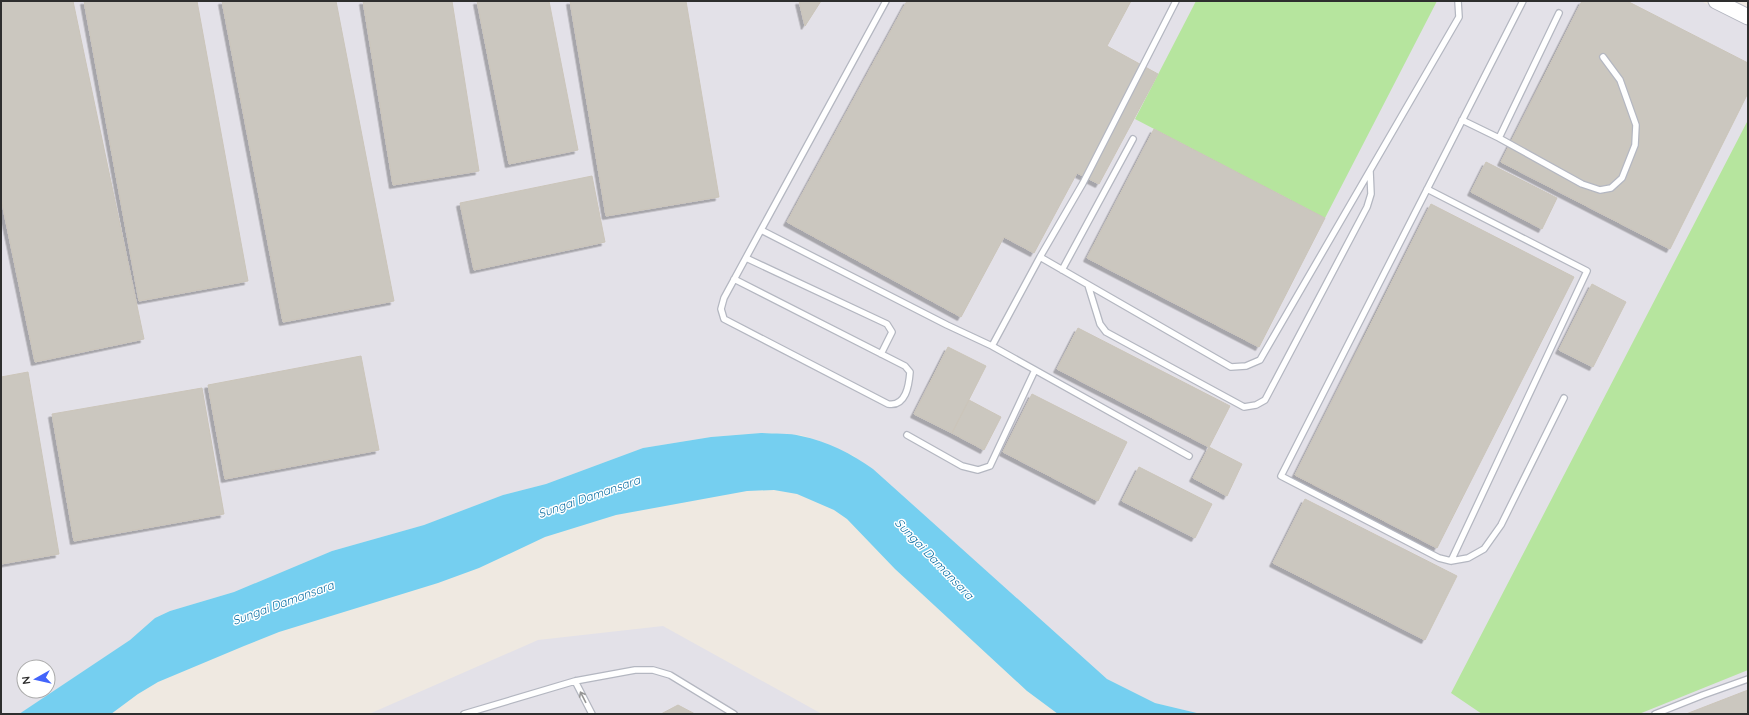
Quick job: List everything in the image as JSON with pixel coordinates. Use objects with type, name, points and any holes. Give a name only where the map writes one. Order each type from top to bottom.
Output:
[{"type":"main road","points":[[1716,1],[1748,17]]},
{"type":"lane","points":[[734,279],[905,366],[910,372],[907,392],[900,402],[893,405],[888,404],[724,319],[721,309],[724,298],[734,279],[886,1]]},
{"type":"lane","points":[[992,346],[1040,257],[1083,183],[1176,1]]},
{"type":"lane","points":[[1040,257],[1232,367],[1246,366],[1260,360],[1459,17],[1458,1]]},
{"type":"lane","points":[[1523,1],[1281,476],[1439,558],[1450,561],[1468,558],[1484,549],[1501,525],[1564,398]]},
{"type":"lane","points":[[1499,138],[1559,13]]},
{"type":"lane","points":[[1462,120],[1499,138],[1582,184],[1600,190],[1612,188],[1622,178],[1634,145],[1636,126],[1620,80],[1603,57]]},
{"type":"lane","points":[[1062,270],[1133,139]]},
{"type":"lane","points":[[1088,285],[1100,324],[1106,332],[1244,407],[1256,405],[1265,400],[1367,207],[1371,194],[1370,171]]},
{"type":"lane","points":[[1427,189],[1587,271],[1450,561]]},
{"type":"lane","points":[[761,230],[947,325],[992,346],[1189,456]]},
{"type":"lane","points":[[746,258],[887,324],[892,332],[881,354]]},
{"type":"lane","points":[[907,435],[962,466],[978,470],[990,466],[1035,370]]},
{"type":"lane","points":[[464,714],[575,681],[635,670],[652,670],[670,675],[734,714]]},
{"type":"lane","points":[[1655,714],[1748,679]]},
{"type":"lane","points":[[575,681],[592,714]]},
{"type":"shaded area","points":[[1,1],[1701,1],[1748,25],[1748,714],[1201,714],[1155,703],[1107,679],[854,456],[801,435],[761,433],[711,437],[643,448],[546,484],[503,495],[424,525],[332,551],[234,592],[170,611],[155,618],[130,640],[56,689],[56,659],[16,659],[16,699],[42,699],[19,714],[1,714]]},
{"type":"shaded area","points":[[663,626],[822,714],[369,714],[538,640]]},
{"type":"green space","points":[[1196,1],[1437,1],[1325,218],[1135,119]]},
{"type":"green space","points":[[1748,120],[1748,670],[1639,714],[1482,714],[1451,693]]},
{"type":"water","name":"Sungai Damansara","points":[[761,433],[792,434],[820,441],[848,453],[873,469],[1107,679],[1155,703],[1201,714],[1058,714],[1027,691],[895,569],[847,519],[834,510],[797,494],[774,490],[747,491],[616,515],[545,537],[479,568],[438,583],[279,632],[244,646],[158,682],[138,694],[111,714],[19,714],[42,699],[56,699],[56,689],[130,640],[155,618],[170,611],[234,592],[332,551],[424,525],[503,495],[546,484],[643,448],[711,437]]},
{"type":"building","points":[[1,1],[73,1],[144,339],[35,362],[1,198]]},
{"type":"building","points":[[84,1],[197,1],[248,281],[139,301]]},
{"type":"building","points":[[222,1],[336,1],[394,301],[283,322]]},
{"type":"building","points":[[363,1],[452,1],[479,171],[393,185]]},
{"type":"building","points":[[477,1],[549,1],[578,150],[509,164]]},
{"type":"building","points":[[570,1],[686,1],[719,197],[606,216]]},
{"type":"building","points":[[799,1],[821,1],[805,26]]},
{"type":"building","points":[[907,1],[1131,1],[1107,46],[1158,74],[1099,184],[1077,173],[1034,253],[1004,237],[961,317],[787,222]]},
{"type":"building","points":[[1582,1],[1627,1],[1748,63],[1748,93],[1670,249],[1501,162]]},
{"type":"building","points":[[1154,129],[1325,218],[1259,347],[1087,258]]},
{"type":"building","points":[[1486,162],[1557,198],[1542,229],[1471,192]]},
{"type":"building","points":[[592,176],[605,242],[474,270],[460,203]]},
{"type":"building","points":[[1431,204],[1574,277],[1437,548],[1295,475]]},
{"type":"building","points":[[1592,284],[1626,302],[1593,367],[1559,350]]},
{"type":"building","points":[[1078,328],[1230,406],[1209,447],[1057,369]]},
{"type":"building","points":[[948,347],[986,366],[952,433],[914,414]]},
{"type":"building","points":[[361,356],[379,450],[225,479],[208,385]]},
{"type":"building","points":[[28,372],[59,554],[1,564],[1,377]]},
{"type":"building","points":[[202,388],[224,514],[74,541],[52,414]]},
{"type":"building","points":[[1032,394],[1127,442],[1098,501],[1003,452]]},
{"type":"building","points":[[969,400],[1001,417],[984,450],[952,433]]},
{"type":"building","points":[[1209,447],[1242,464],[1227,496],[1193,478]]},
{"type":"building","points":[[1139,467],[1212,504],[1195,538],[1122,501]]},
{"type":"building","points":[[1305,499],[1457,576],[1425,640],[1273,563]]},
{"type":"building","points":[[1748,690],[1748,714],[1686,714]]},
{"type":"building","points":[[678,705],[695,714],[661,714]]}]
